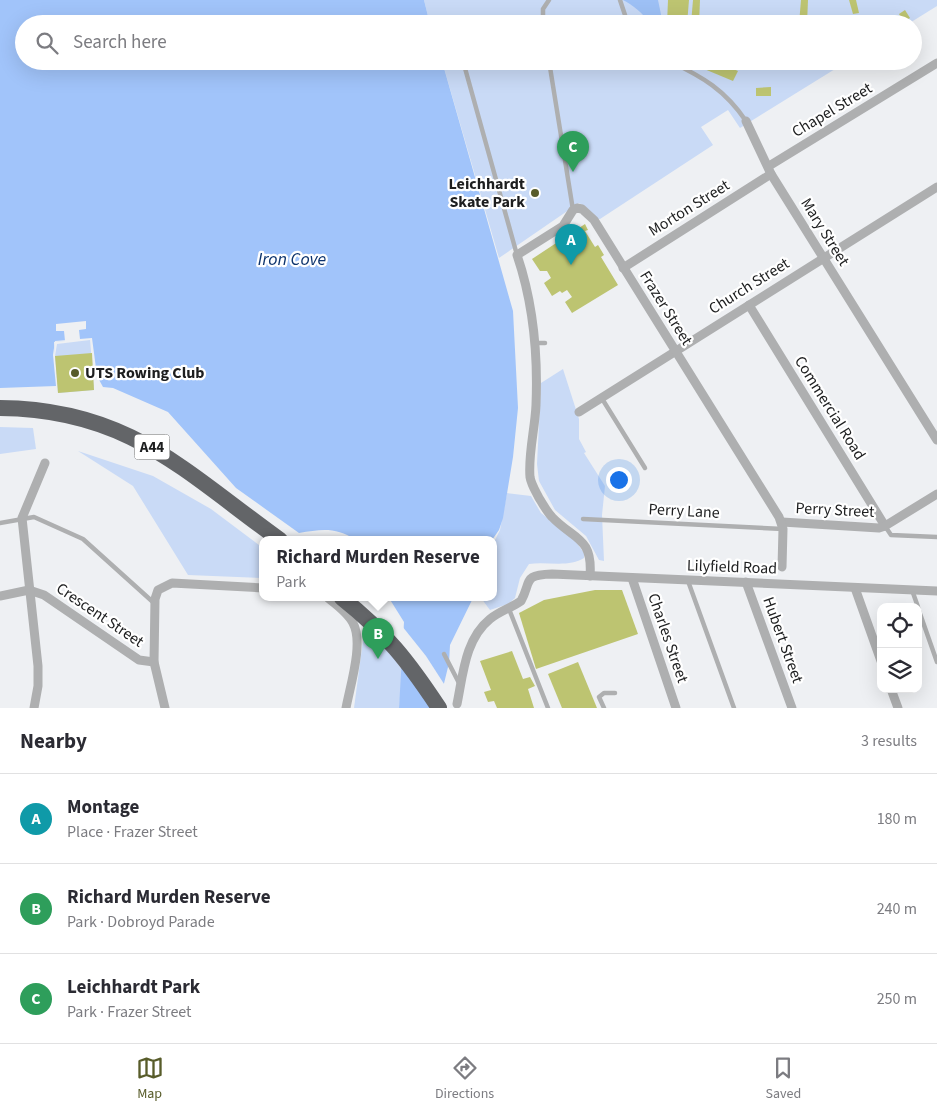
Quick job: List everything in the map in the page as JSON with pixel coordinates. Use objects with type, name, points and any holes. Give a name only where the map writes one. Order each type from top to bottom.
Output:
[{"type":"highway","name":"A44","points":[[0,408],[47,411],[75,416],[113,428],[133,437],[169,457],[275,536]]},
{"type":"highway","name":"A44","points":[[0,418],[51,422],[87,430],[119,441],[144,453],[178,475],[261,536]]},
{"type":"highway","points":[[353,601],[394,646],[439,708]]},
{"type":"highway","points":[[354,601],[377,611],[417,656],[454,706]]},
{"type":"street","name":"Chapel Street","points":[[770,170],[937,63]]},
{"type":"street","name":"Mary Street","points":[[746,121],[770,170],[937,440]]},
{"type":"street","name":"Morton Street","points":[[623,268],[770,170]]},
{"type":"street","name":"Church Street","points":[[579,412],[937,187]]},
{"type":"street","name":"Frazer Street","points":[[573,210],[582,209],[588,213],[783,526]]},
{"type":"street","points":[[573,210],[563,226],[517,255],[527,291],[533,343],[536,404],[530,478],[535,490],[552,517],[578,536],[585,545],[591,559],[590,576]]},
{"type":"street","name":"Commercial Road","points":[[749,305],[885,526]]},
{"type":"street","points":[[34,708],[38,686],[38,666],[22,518],[46,462]]},
{"type":"street","name":"Perry Street","points":[[783,526],[885,526],[937,494]]},
{"type":"street","points":[[782,567],[783,526]]},
{"type":"street","name":"Lilyfield Road","points":[[509,609],[520,601],[528,580],[543,574],[937,591]]},
{"type":"street","name":"Charles Street","points":[[632,578],[676,708]]},
{"type":"street","name":"Hubert Street","points":[[746,582],[791,708]]},
{"type":"street","points":[[165,708],[154,662],[156,594],[162,587],[172,583],[259,588]]},
{"type":"street","points":[[855,588],[877,650]]},
{"type":"street","name":"Crescent Street","points":[[0,596],[29,590],[44,595],[139,660],[154,662]]},
{"type":"street","points":[[331,601],[353,622],[357,643],[346,708]]},
{"type":"street","points":[[454,706],[469,650],[478,632],[491,618],[509,609]]},
{"type":"street","points":[[892,693],[898,708]]},
{"type":"lane","points":[[544,15],[544,9],[549,0]]},
{"type":"lane","points":[[620,0],[625,15]]},
{"type":"lane","points":[[466,70],[517,255]]},
{"type":"lane","points":[[550,70],[573,210]]},
{"type":"lane","name":"Mary Street","points":[[690,70],[729,98],[746,121]]},
{"type":"lane","points":[[533,343],[545,343]]},
{"type":"lane","points":[[601,398],[645,468]]},
{"type":"lane","points":[[0,523],[34,517],[83,539],[155,604]]},
{"type":"lane","name":"Perry Lane","points":[[583,518],[783,526]]},
{"type":"lane","points":[[885,526],[891,535],[937,537]]},
{"type":"lane","points":[[688,580],[734,708]]},
{"type":"lane","points":[[912,590],[917,603]]},
{"type":"lane","points":[[509,609],[548,708]]},
{"type":"lane","points":[[922,619],[937,662]]},
{"type":"lane","points":[[444,654],[460,684]]},
{"type":"lane","points":[[604,708],[600,697],[604,693],[615,693]]},
{"type":"shaded area","points":[[424,0],[937,0],[937,6],[922,15],[428,15]]},
{"type":"shaded area","points":[[623,0],[658,0],[661,15],[643,15]]},
{"type":"shaded area","points":[[445,70],[833,70],[740,128],[728,110],[701,127],[713,145],[600,219],[597,219],[587,208],[579,203],[499,258]]},
{"type":"shaded area","name":"UTS Rowing Club","points":[[79,330],[80,340],[90,339],[94,390],[58,393],[54,342],[65,341],[64,331]]},
{"type":"shaded area","points":[[563,369],[579,419],[579,439],[586,452],[584,453],[605,486],[602,515],[604,561],[599,560],[586,536],[555,510],[539,481],[537,464],[541,383]]},
{"type":"shaded area","points":[[0,427],[33,428],[36,449],[0,454]]},
{"type":"shaded area","points":[[78,451],[153,476],[211,509],[259,545],[259,578],[188,575],[133,486]]},
{"type":"shaded area","points":[[507,493],[531,496],[541,513],[574,539],[584,553],[584,558],[564,564],[529,564],[520,578],[515,598],[508,604],[490,610],[483,601],[497,601],[497,536],[500,530]]},
{"type":"shaded area","points":[[365,625],[387,648],[403,671],[399,708],[354,708]]},
{"type":"water","name":"Iron Cove","points":[[0,0],[424,0],[428,15],[15,15],[15,70],[445,70],[513,311],[518,408],[513,457],[503,518],[495,536],[349,536],[329,530],[299,533],[236,488],[168,412],[113,388],[103,387],[97,376],[92,338],[55,341],[53,355],[56,386],[0,388]]},
{"type":"water","points":[[391,601],[472,601],[450,645],[449,663],[438,708],[399,708],[404,622]]},
{"type":"pier","points":[[86,321],[86,329],[79,330],[80,339],[90,339],[91,349],[90,340],[57,344],[55,356],[54,342],[65,341],[64,331],[56,331],[56,324]]},
{"type":"pier","points":[[402,626],[426,656],[446,687],[441,708],[401,660]]},
{"type":"building","points":[[668,0],[689,0],[688,15],[667,15]]},
{"type":"building","points":[[693,0],[700,0],[699,15],[692,15]]},
{"type":"building","points":[[801,0],[808,0],[807,15],[800,15]]},
{"type":"building","points":[[849,0],[856,0],[859,13],[853,14]]},
{"type":"building","points":[[905,10],[908,15],[900,15]]},
{"type":"building","points":[[707,70],[736,70],[738,71],[733,81]]},
{"type":"building","points":[[771,87],[771,96],[756,96],[756,88]]},
{"type":"building","points":[[585,224],[588,230],[585,231],[595,247],[598,245],[604,255],[601,257],[618,285],[572,313],[565,302],[572,297],[567,290],[562,293],[560,291],[552,296],[544,283],[551,278],[547,271],[540,271],[532,259]]},
{"type":"building","points":[[92,353],[94,390],[58,393],[55,356]]},
{"type":"building","points":[[595,590],[622,590],[638,634],[536,669],[519,613],[544,600]]},
{"type":"building","points":[[512,651],[523,679],[530,677],[535,686],[528,689],[534,708],[497,708],[494,701],[488,702],[484,692],[491,690],[480,661]]},
{"type":"building","points":[[578,662],[597,708],[562,708],[548,674]]},
{"type":"place","name":"Leichhardt Park","points":[[573,172]]},
{"type":"place","name":"Leichhardt Skate Park","points":[[535,193]]},
{"type":"place","name":"Montage","points":[[571,265]]},
{"type":"place","name":"UTS Rowing Club","points":[[75,373]]},
{"type":"place","name":"Richard Murden Reserve","points":[[378,659]]}]
